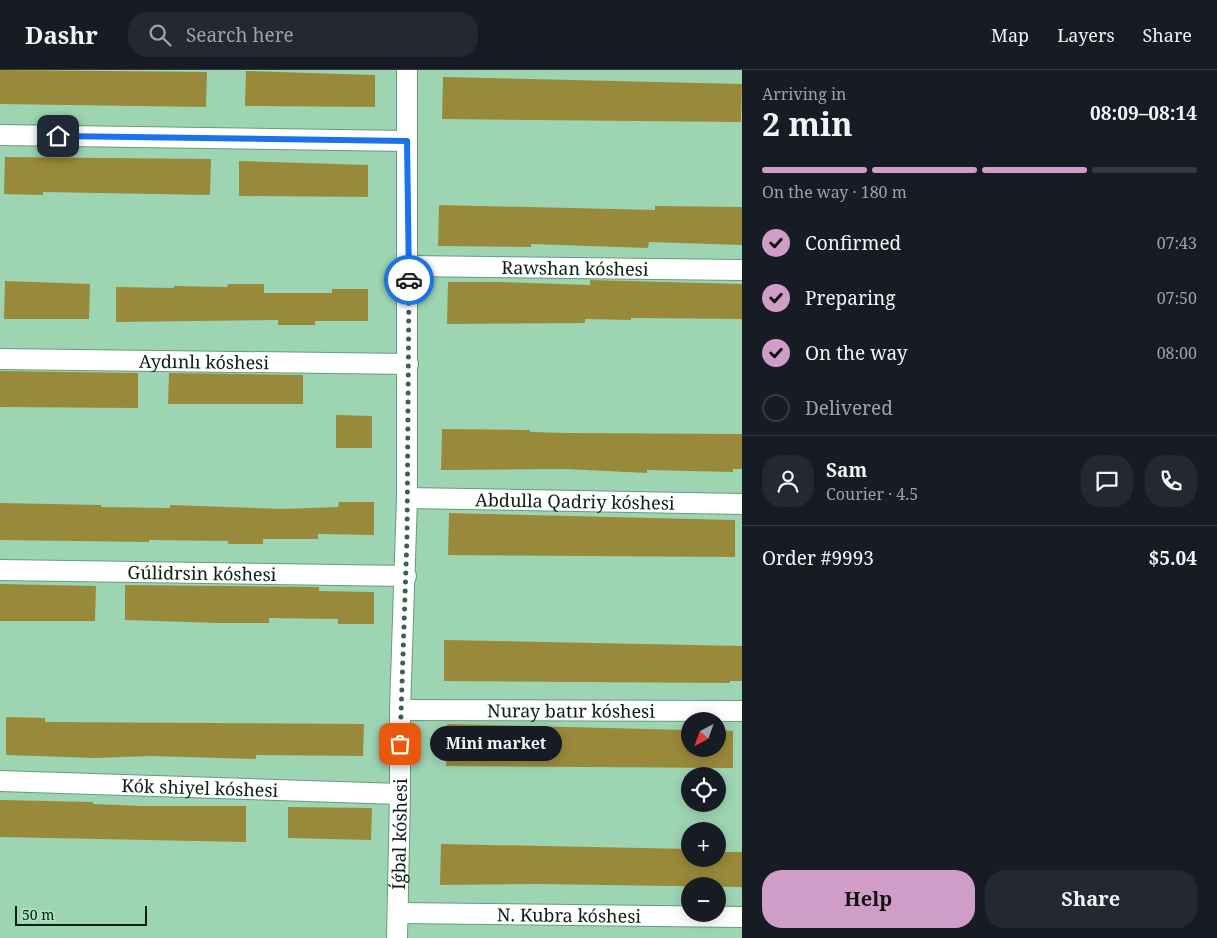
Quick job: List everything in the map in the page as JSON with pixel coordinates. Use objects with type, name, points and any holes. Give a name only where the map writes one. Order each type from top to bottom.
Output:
[{"type":"street","name":"Íǵbal kóshesi","points":[[397,938],[400,710],[406,576],[407,498],[409,266],[407,70]]},
{"type":"street","points":[[0,135],[407,141]]},
{"type":"street","name":"Rawshan kóshesi","points":[[409,266],[742,270]]},
{"type":"street","name":"Aydınlı kóshesi","points":[[0,359],[408,364]]},
{"type":"street","name":"Abdulla Qadriy kóshesi","points":[[407,498],[742,504]]},
{"type":"street","name":"Gúlidrsin kóshesi","points":[[0,570],[406,576]]},
{"type":"street","name":"Nuray batır kóshesi","points":[[400,710],[742,711]]},
{"type":"street","name":"Kók shiyel kóshesi","points":[[0,781],[400,794]]},
{"type":"street","name":"N. Kubra kóshesi","points":[[398,914],[742,917]]},
{"type":"building","points":[[0,70],[207,72],[206,107],[0,104]]},
{"type":"building","points":[[246,71],[375,75],[375,107],[245,106]]},
{"type":"building","points":[[443,77],[742,84],[741,122],[442,119]]},
{"type":"building","points":[[5,157],[211,159],[210,195],[43,192],[43,195],[4,194]]},
{"type":"building","points":[[239,161],[368,165],[368,197],[239,196]]},
{"type":"building","points":[[439,205],[655,210],[655,206],[742,207],[742,245],[649,242],[648,248],[531,244],[531,247],[438,246]]},
{"type":"building","points":[[590,280],[742,284],[742,319],[631,318],[631,320],[585,319],[585,323],[447,324],[448,282],[590,285]]},
{"type":"building","points":[[5,281],[90,284],[89,319],[4,319]]},
{"type":"building","points":[[228,284],[264,284],[264,293],[332,293],[332,289],[368,289],[368,321],[315,321],[315,325],[278,325],[278,320],[116,322],[116,287],[227,287]]},
{"type":"building","points":[[0,371],[138,373],[138,408],[0,407]]},
{"type":"building","points":[[169,373],[303,375],[303,404],[168,404]]},
{"type":"building","points":[[336,415],[372,416],[372,448],[336,448]]},
{"type":"building","points":[[442,429],[530,430],[530,432],[567,433],[742,434],[742,469],[733,469],[733,472],[647,470],[647,473],[564,469],[441,470]]},
{"type":"building","points":[[339,502],[374,502],[374,535],[318,534],[318,539],[263,539],[263,544],[228,544],[228,541],[0,540],[0,503],[101,505],[101,507],[170,508],[170,505],[282,509],[338,507]]},
{"type":"building","points":[[449,513],[735,520],[735,557],[448,555]]},
{"type":"building","points":[[0,584],[96,586],[95,621],[0,621]]},
{"type":"building","points":[[125,585],[319,587],[319,591],[374,592],[374,624],[338,624],[338,619],[269,618],[269,623],[125,620]]},
{"type":"building","points":[[444,640],[742,646],[742,681],[730,681],[730,683],[444,681]]},
{"type":"building","points":[[6,717],[45,718],[45,722],[364,724],[363,756],[256,755],[256,759],[151,756],[95,758],[6,755]]},
{"type":"building","points":[[447,724],[681,730],[681,758],[726,758],[726,731],[733,731],[733,768],[446,766]]},
{"type":"building","points":[[0,800],[93,802],[93,804],[142,806],[246,806],[246,842],[0,837]]},
{"type":"building","points":[[288,807],[372,808],[371,840],[288,838]]},
{"type":"building","points":[[441,844],[681,849],[681,867],[726,867],[726,852],[742,852],[742,887],[726,887],[726,877],[681,877],[681,886],[440,885]]},
{"type":"way so far","points":[[400,744],[407,537],[409,280]]},
{"type":"place","name":"Mini market","points":[[400,744]]},
{"type":"route","points":[[58,136],[407,141],[409,280]]}]
